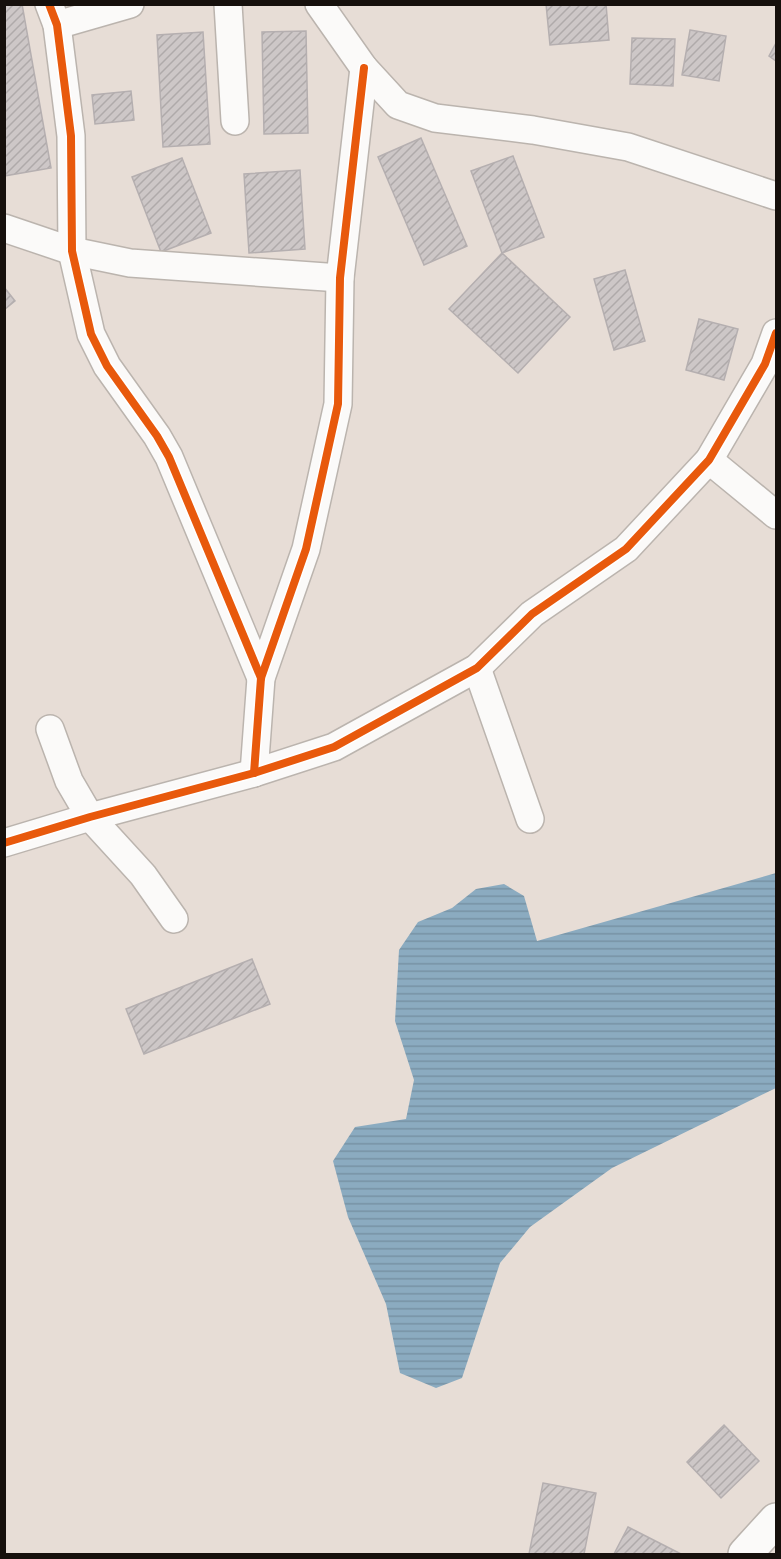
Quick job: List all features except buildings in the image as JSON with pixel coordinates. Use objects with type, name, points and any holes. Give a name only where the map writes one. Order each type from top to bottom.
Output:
[{"type":"street","points":[[129,4],[53,15],[70,136],[72,251],[91,334],[107,366],[158,436],[169,457],[261,678]]},
{"type":"street","points":[[228,4],[235,121]]},
{"type":"street","points":[[319,4],[364,68],[398,105],[435,118],[533,130],[628,147],[777,196]]},
{"type":"street","points":[[254,773],[261,678],[306,549],[339,404],[340,278],[364,68]]},
{"type":"street","points":[[4,228],[72,251],[130,263],[340,278]]},
{"type":"street","points":[[4,843],[90,817],[254,773],[334,747],[477,668],[532,614],[626,549],[709,460],[765,364],[777,333]]},
{"type":"street","points":[[709,460],[777,515]]},
{"type":"street","points":[[477,668],[530,819]]},
{"type":"street","points":[[51,729],[69,781],[90,817],[143,875],[174,919]]},
{"type":"street","points":[[745,1554],[777,1520]]},
{"type":"water","points":[[776,873],[776,1088],[612,1168],[530,1227],[500,1263],[462,1378],[436,1388],[400,1373],[386,1304],[348,1217],[333,1161],[355,1127],[406,1119],[414,1080],[395,1021],[399,950],[418,922],[452,908],[476,889],[504,884],[524,896],[537,941]]},
{"type":"cycle path","points":[[49,4],[57,25],[71,136],[72,251],[91,334],[107,366],[157,436],[169,457],[261,678]]},
{"type":"cycle path","points":[[254,773],[261,678],[306,549],[338,404],[340,278],[364,68]]},
{"type":"cycle path","points":[[4,843],[90,817],[254,773],[334,747],[477,668],[532,614],[626,549],[709,460],[765,364],[776,333]]}]
